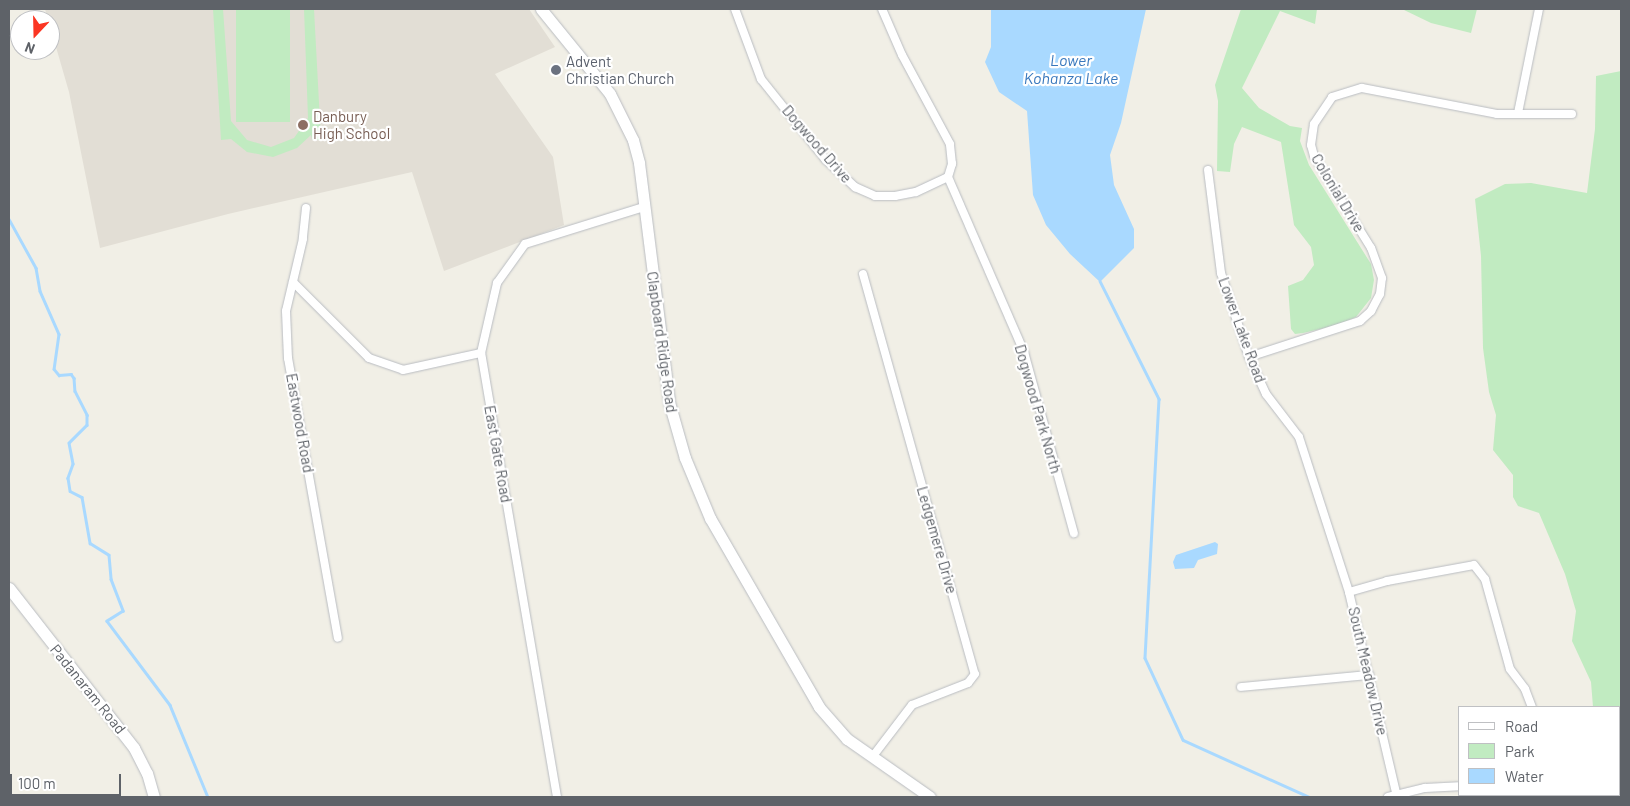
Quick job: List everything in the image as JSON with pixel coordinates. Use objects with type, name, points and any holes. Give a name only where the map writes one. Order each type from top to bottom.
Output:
[{"type":"main road","name":"Clapboard Ridge Road","points":[[541,9],[610,94],[624,117],[639,163],[669,402],[696,489],[726,548],[810,693],[836,728],[930,797]]},
{"type":"main road","name":"Padanaram Road","points":[[9,588],[134,748],[147,773],[154,797]]},
{"type":"street","name":"Dogwood Drive","points":[[734,9],[761,79],[826,160],[855,188],[875,196],[895,196],[916,192],[948,177]]},
{"type":"street","points":[[882,9],[902,55],[950,144],[952,164],[948,177]]},
{"type":"street","points":[[1518,114],[1539,9]]},
{"type":"street","name":"Colonial Drive","points":[[1249,357],[1360,321],[1371,310],[1380,294],[1382,278],[1372,248],[1314,156],[1311,145],[1314,124],[1332,97],[1362,88],[1464,109],[1518,114],[1572,114]]},
{"type":"street","name":"Lower Lake Road","points":[[1208,170],[1221,273],[1249,357],[1266,394],[1299,437],[1349,592]]},
{"type":"street","name":"Dogwood Park North","points":[[948,177],[1024,352],[1074,533]]},
{"type":"street","name":"East Gate Road","points":[[557,797],[481,353],[497,283],[525,244],[644,207]]},
{"type":"street","name":"Eastwood Road","points":[[306,208],[286,311],[288,358],[338,638]]},
{"type":"street","name":"Ledgemere Drive","points":[[863,274],[974,674],[968,683],[912,705],[873,756]]},
{"type":"street","points":[[293,282],[369,358],[403,370],[481,353]]},
{"type":"street","name":"South Meadow Drive","points":[[1396,793],[1349,592],[1386,581],[1474,565],[1485,579],[1510,669],[1525,689],[1532,706]]},
{"type":"street","points":[[1241,687],[1369,674]]},
{"type":"street","points":[[1388,797],[1396,793],[1458,786]]},
{"type":"shaded area","name":"Danbury High School","points":[[529,9],[555,47],[495,74],[553,157],[564,225],[444,271],[412,172],[228,214],[100,248],[69,92],[60,60],[60,10],[45,10]]},
{"type":"green space","points":[[213,9],[223,9],[231,121],[247,140],[271,147],[294,138],[308,118],[304,9],[314,9],[321,140],[312,140],[311,135],[297,148],[273,157],[247,152],[231,139],[221,140]]},
{"type":"green space","points":[[236,9],[290,9],[290,122],[236,122]]},
{"type":"green space","points":[[1241,9],[1317,9],[1315,24],[1280,11],[1242,88],[1259,108],[1290,126],[1302,128],[1300,141],[1309,165],[1371,264],[1374,280],[1371,298],[1356,317],[1338,325],[1295,334],[1291,329],[1288,286],[1303,280],[1314,265],[1311,247],[1294,225],[1281,142],[1242,127],[1234,144],[1230,172],[1217,171],[1218,101],[1215,85]]},
{"type":"green space","points":[[1402,9],[1477,9],[1471,33],[1431,23]]},
{"type":"green space","points":[[1621,71],[1621,797],[1612,796],[1620,796],[1620,706],[1593,706],[1591,682],[1572,641],[1576,611],[1565,574],[1539,513],[1518,506],[1513,497],[1513,475],[1493,450],[1496,415],[1489,392],[1483,348],[1481,256],[1475,199],[1505,184],[1531,183],[1587,193],[1595,129],[1596,76]]},
{"type":"water","name":"Lower Kohanza Lake","points":[[991,9],[1146,9],[1121,123],[1110,155],[1114,185],[1134,229],[1134,248],[1100,282],[1070,254],[1046,225],[1033,195],[1027,111],[999,92],[985,62],[991,47]]},
{"type":"water","points":[[1215,542],[1218,544],[1217,554],[1198,560],[1194,568],[1175,569],[1173,562],[1176,555]]},
{"type":"waterway","points":[[9,219],[36,268],[40,291],[59,334],[54,369],[59,375],[71,374],[74,378],[75,391],[87,415],[87,425],[69,443],[73,464],[68,478],[70,491],[82,497],[90,543],[109,555],[111,579],[123,611],[107,621],[170,705],[208,797]]},
{"type":"waterway","points":[[1100,281],[1159,399],[1145,658],[1183,740],[1309,797]]},
{"type":"place","name":"Advent Christian Church","points":[[556,70]]},
{"type":"place","name":"Danbury High School","points":[[303,125]]}]
